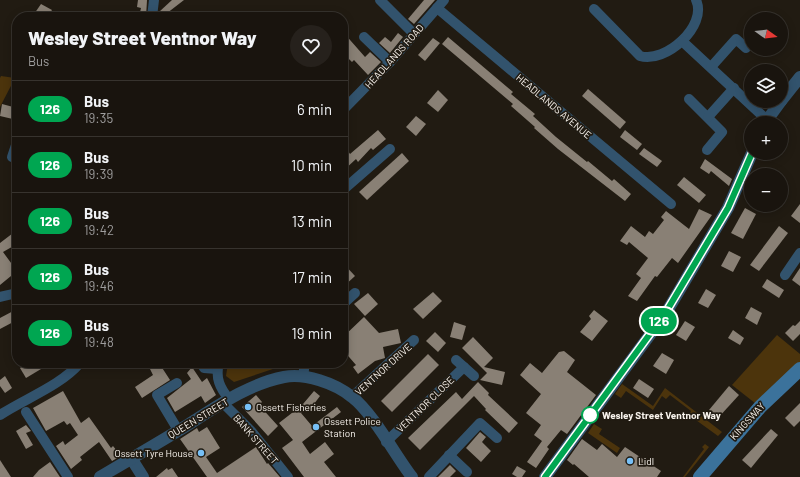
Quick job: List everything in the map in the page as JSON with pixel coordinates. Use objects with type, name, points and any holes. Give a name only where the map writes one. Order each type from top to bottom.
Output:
[{"type":"main road","name":"KINGSWAY","points":[[700,477],[760,407],[800,369]]},
{"type":"street","points":[[153,12],[154,0]]},
{"type":"street","points":[[380,0],[414,34]]},
{"type":"street","points":[[594,9],[605,28],[626,41],[640,56],[647,58],[666,54],[682,40],[695,21],[698,13],[696,0]]},
{"type":"street","name":"HEADLANDS ROAD","points":[[348,105],[390,62],[440,4]]},
{"type":"street","name":"HEADLANDS AVENUE","points":[[440,4],[672,204]]},
{"type":"street","points":[[364,37],[390,62]]},
{"type":"street","points":[[711,67],[736,39],[744,46]]},
{"type":"street","points":[[682,40],[734,88],[761,116]]},
{"type":"street","points":[[788,94],[798,84]]},
{"type":"street","points":[[708,117],[734,88]]},
{"type":"street","points":[[689,99],[722,132],[707,150]]},
{"type":"street","points":[[348,186],[390,149]]},
{"type":"street","points":[[545,477],[666,312],[728,208],[749,160]]},
{"type":"street","points":[[785,275],[787,263],[800,253]]},
{"type":"street","points":[[348,299],[355,293]]},
{"type":"street","points":[[0,297],[12,294]]},
{"type":"street","name":"VENTNOR DRIVE","points":[[352,397],[414,340]]},
{"type":"street","points":[[456,360],[474,376]]},
{"type":"street","name":"VENTNOR CLOSE","points":[[386,442],[464,367]]},
{"type":"street","points":[[0,415],[54,384],[76,368]]},
{"type":"street","name":"BANK STREET","points":[[218,368],[219,383],[226,401],[288,477]]},
{"type":"street","points":[[304,368],[303,376],[330,385],[352,397],[368,415],[412,477]]},
{"type":"street","name":"QUEEN STREET","points":[[100,477],[226,401],[266,381],[285,377],[303,376]]},
{"type":"street","points":[[177,382],[157,395],[178,430]]},
{"type":"street","points":[[26,412],[68,477]]},
{"type":"street","points":[[429,477],[480,423],[497,438]]},
{"type":"street","points":[[449,455],[467,472]]},
{"type":"street","points":[[132,458],[142,477]]},
{"type":"shaded area","points":[[1,76],[12,78],[12,84],[0,107]]},
{"type":"shaded area","points":[[777,335],[800,354],[800,369],[760,407],[732,385]]},
{"type":"shaded area","points":[[227,368],[276,368],[234,382],[226,376]]},
{"type":"shaded area","points":[[622,384],[653,406],[665,388],[722,432],[718,436],[689,415],[691,411],[670,395],[666,399],[662,396],[653,410],[626,391],[621,398],[615,394]]},
{"type":"shaded area","points":[[594,424],[602,429],[599,434],[620,448],[617,453],[588,433]]},
{"type":"shaded area","points":[[705,444],[709,447],[685,477],[683,477],[704,449],[702,447]]},
{"type":"building","points":[[138,0],[147,0],[146,12],[140,12],[141,8],[137,7]]},
{"type":"building","points":[[172,0],[184,0],[168,12],[159,12]]},
{"type":"building","points":[[424,0],[435,0],[414,24],[408,19]]},
{"type":"building","points":[[41,4],[52,10],[51,12],[35,12]]},
{"type":"building","points":[[398,33],[403,37],[390,53],[379,43],[385,37],[391,42]]},
{"type":"building","points":[[448,37],[513,92],[511,94],[535,114],[533,116],[556,137],[612,181],[614,179],[631,194],[625,201],[558,149],[511,106],[513,104],[442,44]]},
{"type":"building","points":[[348,38],[365,57],[370,52],[381,62],[368,75],[354,60],[352,62],[348,58]]},
{"type":"building","points":[[433,38],[440,43],[425,61],[418,55]]},
{"type":"building","points":[[588,89],[626,122],[620,129],[582,96]]},
{"type":"building","points":[[438,90],[448,100],[438,112],[427,103]]},
{"type":"building","points":[[2,104],[12,107],[12,119],[0,116]]},
{"type":"building","points":[[416,116],[426,124],[416,136],[406,127]]},
{"type":"building","points":[[378,130],[386,139],[373,150],[371,148],[358,162],[356,159],[348,166],[348,151],[350,154]]},
{"type":"building","points":[[625,130],[642,144],[637,150],[620,137]]},
{"type":"building","points":[[644,148],[662,161],[657,167],[639,154]]},
{"type":"building","points":[[402,153],[409,161],[367,200],[359,192]]},
{"type":"building","points":[[705,159],[732,179],[729,186],[711,171],[709,174],[700,168]]},
{"type":"building","points":[[684,177],[706,195],[699,203],[677,185]]},
{"type":"building","points":[[800,204],[800,223],[791,216]]},
{"type":"building","points":[[699,209],[712,215],[678,263],[672,258],[657,277],[655,276],[637,301],[628,296],[641,278],[636,274],[648,258],[629,242],[627,245],[620,241],[631,226],[645,237],[649,231],[653,234],[664,220],[661,217],[666,211],[689,229]]},
{"type":"building","points":[[744,210],[744,212],[752,212],[756,214],[743,239],[731,233]]},
{"type":"building","points":[[779,226],[788,233],[759,271],[750,265]]},
{"type":"building","points":[[12,234],[12,247],[3,252],[12,264],[12,278],[11,276],[0,285],[0,243]]},
{"type":"building","points":[[729,251],[741,257],[733,272],[721,266]]},
{"type":"building","points":[[348,268],[355,276],[348,282]]},
{"type":"building","points":[[800,268],[800,286],[792,280]]},
{"type":"building","points":[[767,279],[784,290],[779,298],[762,287]]},
{"type":"building","points":[[706,289],[716,295],[708,308],[698,303]]},
{"type":"building","points":[[433,292],[442,301],[423,319],[413,309]]},
{"type":"building","points":[[368,293],[378,304],[365,316],[354,304]]},
{"type":"building","points":[[751,307],[762,313],[757,325],[745,318]]},
{"type":"building","points":[[594,310],[608,321],[592,341],[580,332],[591,319],[589,316]]},
{"type":"building","points":[[12,312],[12,323],[0,329],[0,318]]},
{"type":"building","points":[[364,317],[379,333],[398,329],[401,343],[383,347],[385,358],[375,361],[358,374],[353,367],[356,365],[348,356],[348,332]]},
{"type":"building","points":[[685,321],[695,327],[686,341],[676,335]]},
{"type":"building","points":[[800,321],[800,334],[793,341],[785,333],[793,325],[795,326]]},
{"type":"building","points":[[454,322],[466,326],[462,340],[450,337]]},
{"type":"building","points":[[733,330],[744,338],[740,345],[728,338]]},
{"type":"building","points":[[435,332],[446,343],[438,352],[426,341]]},
{"type":"building","points":[[473,337],[493,358],[484,367],[505,372],[502,385],[480,380],[487,373],[462,348]]},
{"type":"building","points":[[564,351],[575,360],[567,372],[596,395],[567,434],[561,430],[547,447],[549,449],[536,468],[527,462],[542,441],[534,435],[541,425],[526,413],[541,394],[520,375],[530,363],[542,373],[559,352]]},
{"type":"building","points":[[662,353],[674,360],[666,374],[653,366]]},
{"type":"building","points":[[428,354],[439,365],[392,412],[381,401]]},
{"type":"building","points":[[20,368],[43,368],[26,378]]},
{"type":"building","points":[[162,368],[170,380],[142,398],[135,387],[153,375],[150,369]]},
{"type":"building","points":[[193,368],[202,382],[207,378],[216,395],[205,403],[201,396],[175,412],[167,398],[191,379],[187,373]]},
{"type":"building","points":[[5,376],[12,388],[5,393],[0,386],[0,380]]},
{"type":"building","points":[[639,379],[654,389],[648,398],[633,388]]},
{"type":"building","points":[[478,382],[489,393],[488,395],[518,423],[509,433],[485,410],[486,409],[474,396],[420,450],[408,438],[456,392],[462,399]]},
{"type":"building","points":[[729,386],[739,395],[718,418],[709,410]]},
{"type":"building","points":[[63,391],[81,423],[89,417],[111,448],[113,446],[121,456],[112,461],[99,442],[80,457],[82,460],[71,469],[56,446],[63,441],[65,445],[78,435],[70,423],[67,425],[64,421],[46,431],[33,408]]},
{"type":"building","points":[[314,391],[320,396],[314,404],[301,413],[312,426],[337,407],[341,412],[302,442],[310,454],[325,442],[334,454],[324,462],[336,477],[304,477],[282,448],[293,440],[279,423],[297,409],[298,410]]},
{"type":"building","points":[[256,395],[262,402],[259,405],[278,426],[268,436],[242,407]]},
{"type":"building","points":[[800,403],[800,421],[794,427],[785,418]]},
{"type":"building","points":[[26,425],[31,431],[26,433],[33,445],[26,449],[16,431]]},
{"type":"building","points":[[207,427],[220,448],[206,457],[217,473],[256,447],[267,464],[268,463],[280,477],[207,477],[180,439],[197,428],[199,432]]},
{"type":"building","points":[[771,429],[778,435],[751,468],[742,460]]},
{"type":"building","points":[[480,432],[486,437],[482,442],[491,451],[481,462],[466,448]]},
{"type":"building","points":[[582,439],[597,450],[602,444],[617,457],[625,447],[661,471],[657,477],[589,477],[567,460]]},
{"type":"building","points":[[0,460],[11,477],[0,477]]},
{"type":"building","points":[[50,462],[60,477],[33,477],[39,470]]},
{"type":"building","points":[[450,465],[456,471],[450,477],[438,477]]},
{"type":"building","points":[[517,466],[526,471],[522,477],[517,477],[512,474]]},
{"type":"building","points":[[167,468],[168,470],[172,468],[178,477],[156,477]]},
{"type":"bus line","name":"126","points":[[545,477],[666,312],[728,208],[749,160]]},
{"type":"place","name":"Ossett Fisheries","points":[[248,407]]},
{"type":"place","name":"Wesley Street Ventnor Way","points":[[590,415]]},
{"type":"place","name":"Ossett Police Station","points":[[316,427]]},
{"type":"place","name":"Ossett Tyre House","points":[[201,453]]},
{"type":"place","name":"Lidl","points":[[630,461]]}]
